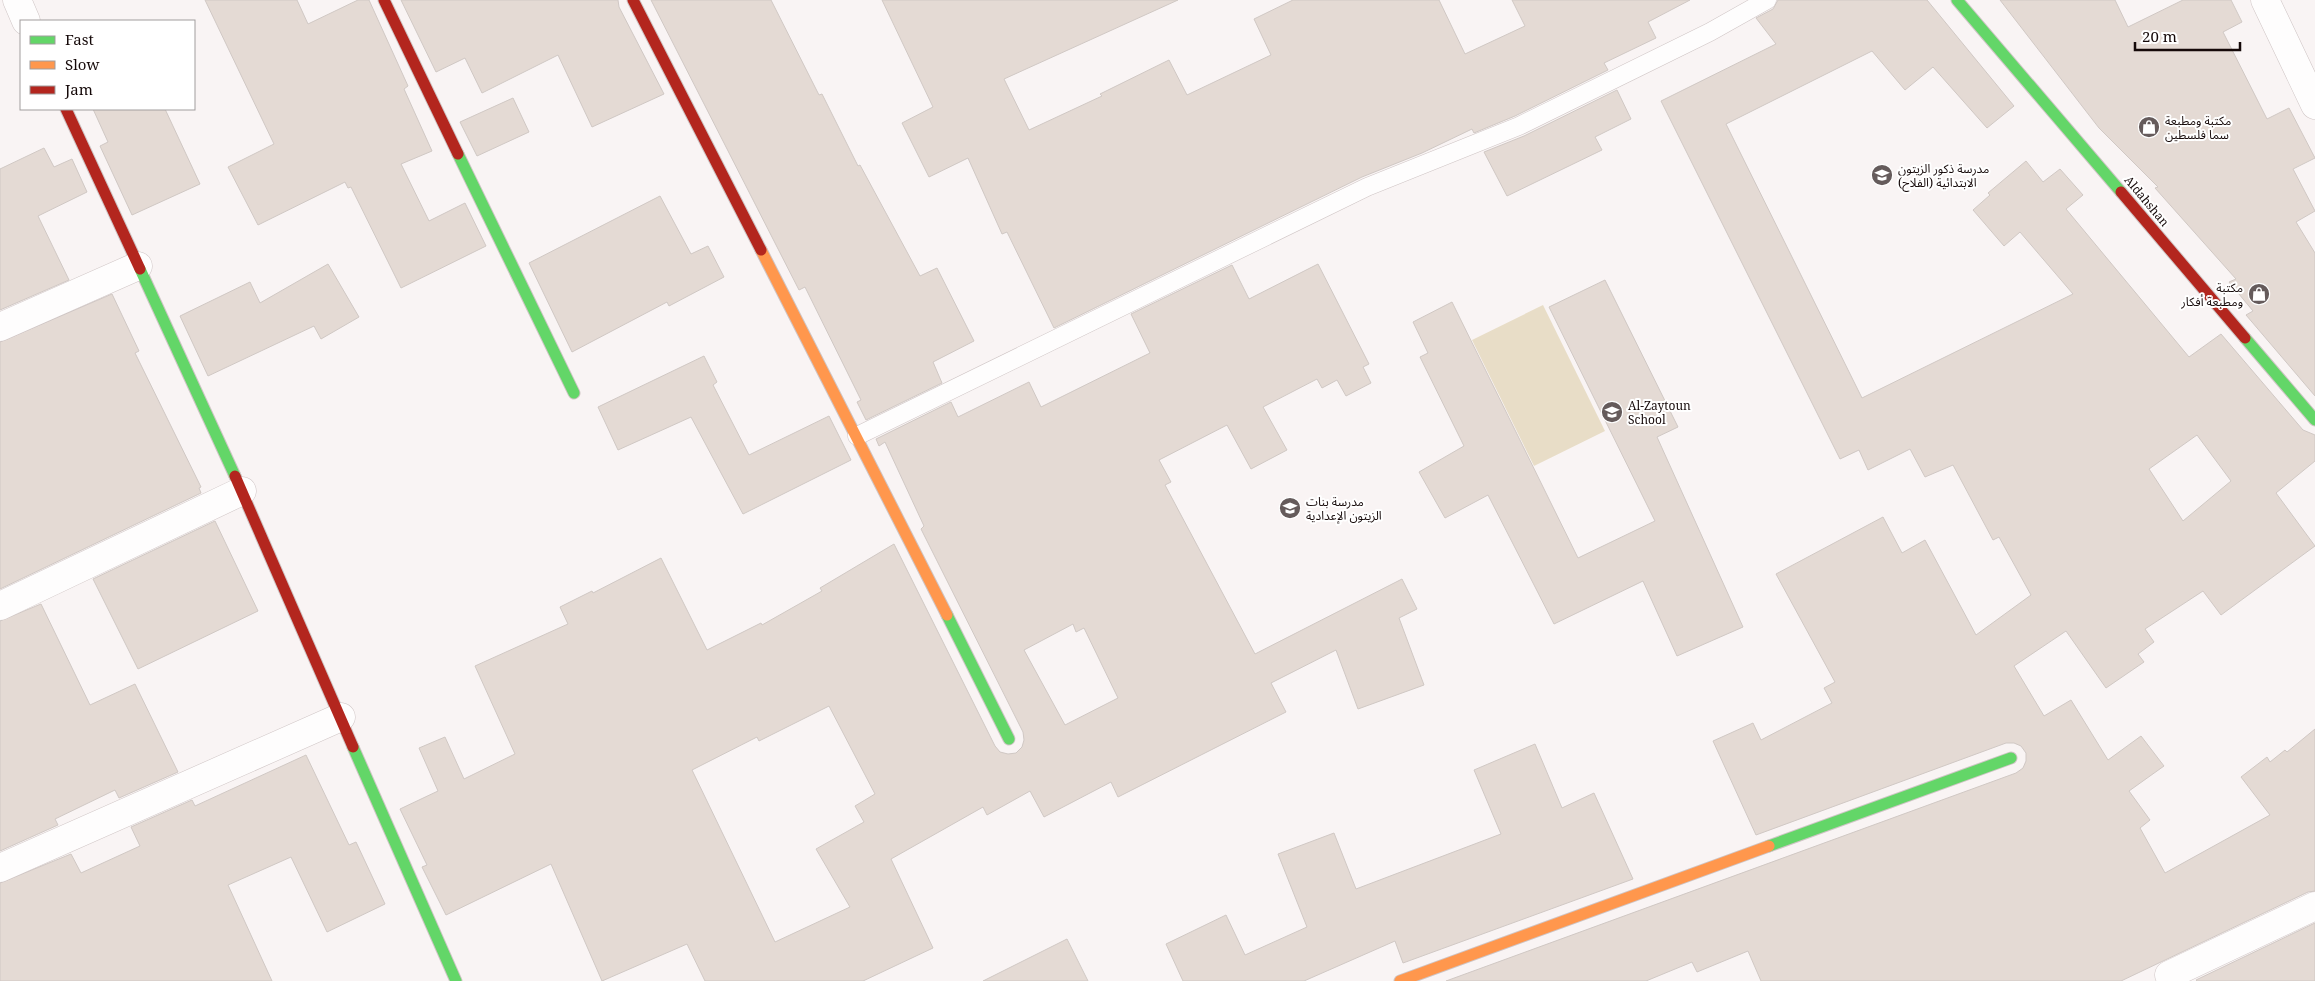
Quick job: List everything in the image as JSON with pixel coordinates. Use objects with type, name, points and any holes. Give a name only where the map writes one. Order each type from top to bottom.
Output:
[{"type":"street","points":[[0,4],[9,0]]},
{"type":"street","points":[[17,0],[26,20]]},
{"type":"street","points":[[384,0],[574,393]]},
{"type":"street","points":[[633,0],[857,436],[1009,739]]},
{"type":"street","name":"Aldahshan","points":[[1957,0],[2315,420]]},
{"type":"street","points":[[2265,0],[2315,105]]},
{"type":"street","points":[[66,110],[242,491],[387,828],[456,981]]},
{"type":"street","points":[[0,327],[138,266]]},
{"type":"street","points":[[0,606],[242,491]]},
{"type":"street","points":[[0,868],[340,717]]},
{"type":"street","points":[[1400,981],[2011,758]]},
{"type":"street","points":[[2169,975],[2315,906]]},
{"type":"lane","points":[[857,436],[1367,187],[1519,126],[1710,32],[1767,0]]},
{"type":"shaded area","points":[[1543,305],[1605,431],[1534,466],[1472,340]]},
{"type":"building","points":[[205,0],[297,0],[308,24],[358,0],[369,0],[408,86],[404,89],[432,151],[401,164],[429,221],[465,203],[486,246],[401,288],[351,187],[348,188],[345,182],[258,225],[228,167],[274,144]]},
{"type":"building","points":[[401,0],[618,0],[619,7],[664,94],[592,127],[558,55],[482,93],[465,58],[436,72]]},
{"type":"building","points":[[651,0],[771,0],[819,95],[822,94],[858,166],[860,165],[920,276],[937,268],[974,341],[933,362],[942,383],[866,420],[857,402],[861,400],[805,287],[799,290]]},
{"type":"building","points":[[882,0],[1178,0],[1004,79],[1029,130],[1102,96],[1100,94],[1169,60],[1187,95],[1271,55],[1254,19],[1293,0],[1439,0],[1465,54],[1525,26],[1512,0],[1690,0],[1648,22],[1656,38],[1604,63],[1608,70],[1515,116],[1474,133],[1472,129],[1422,153],[1362,177],[1054,328],[1007,232],[1002,234],[968,158],[929,177],[902,123],[933,107]]},
{"type":"building","points":[[1778,0],[1927,0],[2014,106],[1987,128],[1933,67],[1905,90],[1872,51],[1726,124],[1862,398],[2073,294],[2020,232],[2004,246],[1973,210],[1990,195],[1988,193],[2026,161],[2043,182],[2060,169],[2083,195],[2066,209],[2189,357],[2221,334],[2303,430],[2315,435],[2315,461],[2276,493],[2315,546],[2221,615],[2203,591],[2145,629],[2154,642],[2138,654],[2144,662],[2106,688],[2066,631],[2014,666],[2044,716],[2071,700],[2108,760],[2141,736],[2164,766],[2129,791],[2150,820],[2140,828],[2165,873],[2270,815],[2241,777],[2267,757],[2270,762],[2285,750],[2287,752],[2315,729],[2315,891],[2308,892],[2121,981],[1761,981],[1748,951],[1697,972],[1692,962],[1646,981],[1446,981],[2016,773],[2023,768],[2026,761],[2026,753],[2021,746],[2014,743],[2006,743],[1756,835],[1713,741],[1753,723],[1761,740],[1832,703],[1824,688],[1835,682],[1776,574],[1883,517],[1902,553],[1925,540],[1976,635],[2031,595],[1999,537],[1993,540],[1953,465],[1925,477],[1910,449],[1868,470],[1859,450],[1840,459],[1661,101],[1776,44],[1756,18],[1773,9]],"holes":[[[2197,435],[2231,481],[2183,521],[2149,469]]]},
{"type":"building","points":[[2000,0],[2115,0],[2128,27],[2183,0],[2231,0],[2242,22],[2223,32],[2267,119],[2289,108],[2315,158],[2293,169],[2315,211],[2296,222],[2315,253],[2315,396],[2246,315],[2253,311],[2229,282],[2236,279],[2155,188],[2158,187],[2099,128]]},
{"type":"building","points":[[1617,90],[1631,119],[1595,137],[1602,150],[1507,196],[1484,152],[1524,136]]},
{"type":"building","points":[[513,98],[529,132],[477,156],[460,122]]},
{"type":"building","points":[[93,110],[165,110],[200,184],[132,215],[100,146],[108,142]]},
{"type":"building","points":[[44,148],[54,167],[72,159],[87,192],[38,216],[69,280],[0,310],[0,169]]},
{"type":"building","points":[[660,196],[691,254],[708,246],[724,277],[669,306],[667,302],[572,352],[529,263]]},
{"type":"building","points":[[328,264],[359,317],[321,339],[314,326],[208,376],[180,316],[250,282],[260,303]]},
{"type":"building","points":[[1318,264],[1369,364],[1363,367],[1371,383],[1346,396],[1337,380],[1322,388],[1317,379],[1263,407],[1287,450],[1251,469],[1227,425],[1159,460],[1171,482],[1165,485],[1255,654],[1402,579],[1417,609],[1399,618],[1424,685],[1358,709],[1336,650],[1271,683],[1286,712],[1118,797],[1111,782],[1044,817],[1030,791],[987,815],[983,807],[891,859],[933,948],[863,981],[705,981],[687,944],[602,981],[551,864],[446,915],[422,867],[427,865],[400,809],[438,791],[419,748],[445,737],[464,779],[515,754],[475,666],[568,624],[560,607],[592,591],[593,593],[661,558],[707,650],[761,623],[762,625],[822,591],[820,588],[894,544],[995,746],[1000,752],[1016,753],[1022,747],[1024,740],[1023,732],[921,529],[924,526],[885,442],[879,446],[876,439],[951,402],[958,417],[1029,382],[1041,407],[1150,353],[1131,314],[1232,265],[1249,299]],"holes":[[[1073,624],[1076,632],[1084,628],[1118,698],[1065,725],[1024,650]],[[829,706],[875,794],[855,806],[864,822],[816,849],[850,907],[775,942],[692,770],[757,737],[759,741]]]},
{"type":"building","points":[[1605,280],[1678,427],[1657,437],[1743,627],[1677,656],[1643,581],[1554,624],[1488,495],[1445,518],[1419,472],[1464,446],[1420,357],[1428,353],[1413,322],[1452,302],[1578,558],[1655,521],[1549,307]]},
{"type":"building","points":[[112,294],[139,351],[135,353],[201,487],[199,488],[201,493],[0,589],[0,342]]},
{"type":"building","points":[[704,356],[717,382],[713,385],[749,455],[829,416],[851,460],[743,514],[691,417],[618,450],[598,407]]},
{"type":"building","points":[[215,521],[258,611],[138,669],[93,579]]},
{"type":"building","points":[[41,604],[90,705],[135,684],[178,772],[119,798],[115,790],[55,819],[58,825],[0,851],[0,621]]},
{"type":"building","points":[[1535,744],[1562,808],[1594,793],[1633,879],[1403,963],[1395,941],[1304,981],[1183,981],[1166,944],[1226,915],[1245,955],[1307,927],[1278,854],[1334,833],[1356,889],[1501,834],[1474,770]]},
{"type":"building","points":[[306,755],[349,845],[356,842],[385,904],[327,932],[291,857],[228,885],[272,981],[0,981],[0,883],[71,854],[81,873],[140,846],[131,827],[192,800],[195,806]]},
{"type":"building","points":[[2315,923],[2315,981],[2196,980]]},
{"type":"building","points":[[1067,939],[1088,981],[983,981]]},
{"type":"traffic: fast","points":[[1957,0],[2121,192]]},
{"type":"traffic: fast","points":[[458,154],[574,393]]},
{"type":"traffic: fast","points":[[140,269],[235,476]]},
{"type":"traffic: fast","points":[[2245,338],[2315,420]]},
{"type":"traffic: fast","points":[[947,615],[1009,739]]},
{"type":"traffic: fast","points":[[353,747],[456,981]]},
{"type":"traffic: fast","points":[[1769,846],[2011,758]]},
{"type":"traffic: slow","points":[[761,250],[947,615]]},
{"type":"traffic: slow","points":[[1400,981],[1769,846]]},
{"type":"traffic: jam","points":[[384,0],[458,154]]},
{"type":"traffic: jam","points":[[633,0],[761,250]]},
{"type":"traffic: jam","points":[[66,110],[140,269]]},
{"type":"traffic: jam","points":[[2121,192],[2245,338]]},
{"type":"traffic: jam","points":[[235,476],[353,747]]},
{"type":"place","name":"مكتبة ومطبعة سما فلسطين","points":[[2149,127]]},
{"type":"place","name":"مدرسة ذكور الزيتون الابتدائية (الفلاح)","points":[[1882,175]]},
{"type":"place","name":"مكتبة ومطبعة أفكار","points":[[2259,294]]},
{"type":"place","name":"Al-Zaytoun School","points":[[1612,412]]},
{"type":"place","name":"مدرسة بنات الزيتون الإعدادية","points":[[1290,508]]}]
